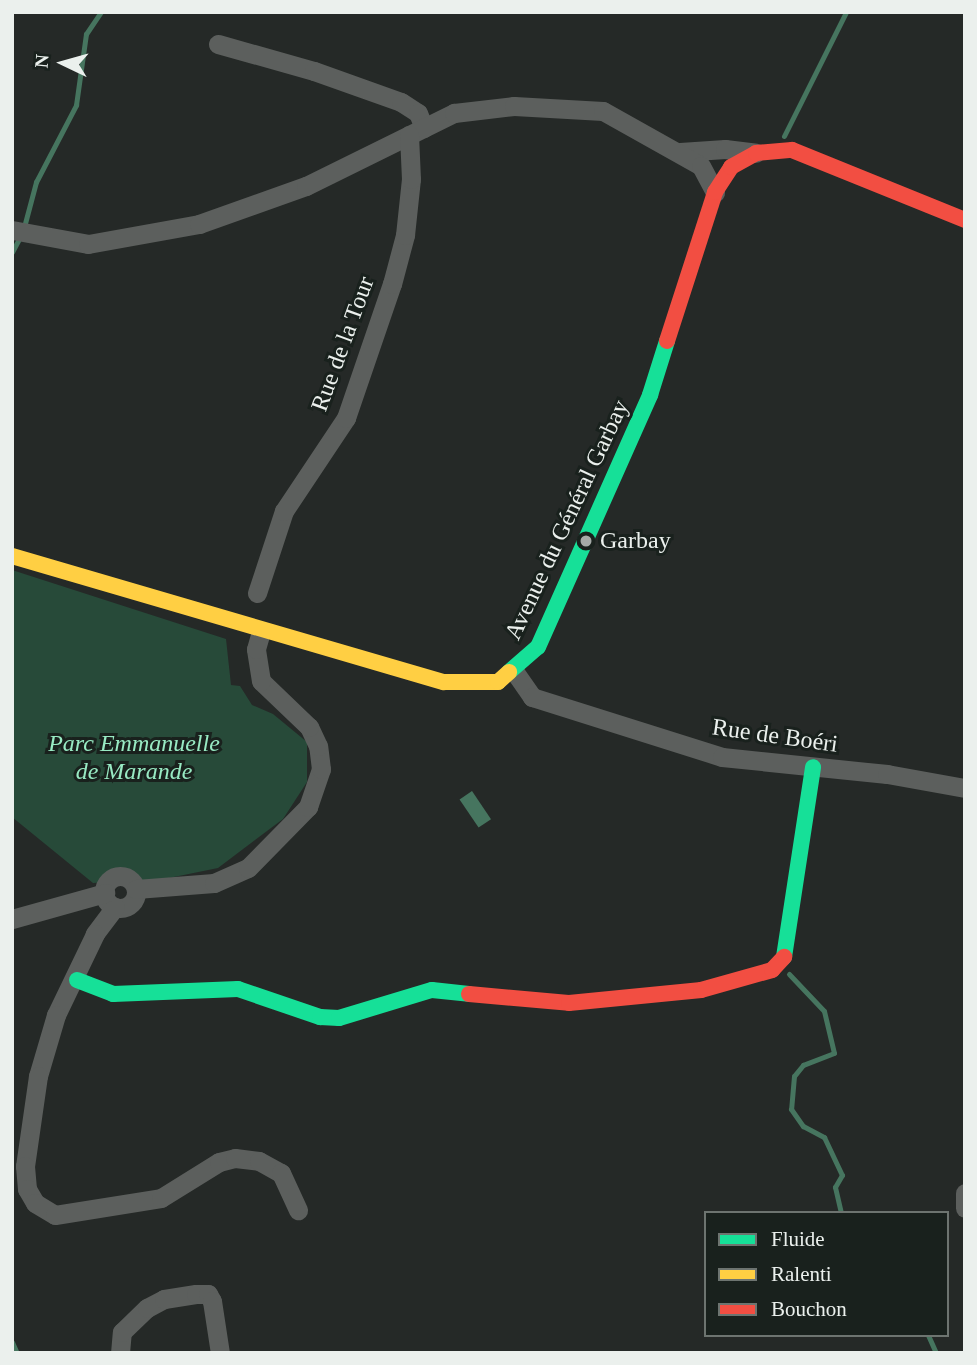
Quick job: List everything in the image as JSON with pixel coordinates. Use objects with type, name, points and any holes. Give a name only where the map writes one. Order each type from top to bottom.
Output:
[{"type":"main road","name":"Avenue du Général Garbay","points":[[12,556],[261,632],[444,682],[487,685],[514,671],[538,647],[650,395],[715,192],[731,167],[756,153],[792,150],[965,220]]},
{"type":"main road","points":[[77,979],[113,993],[238,989],[320,1017],[339,1018],[432,990],[569,1003],[701,990],[772,970],[788,952],[813,767]]},
{"type":"street","points":[[218,44],[314,71],[401,102],[418,113],[416,132]]},
{"type":"street","points":[[18,233],[88,244],[199,224],[306,186],[454,113],[559,105],[603,111],[680,152],[701,166],[715,192]]},
{"type":"street","name":"Rue de la Tour","points":[[257,593],[284,511],[346,418],[388,296],[405,235],[416,132]]},
{"type":"street","points":[[680,152],[725,149],[756,153]]},
{"type":"street","points":[[136,890],[214,883],[248,868],[308,807],[321,769],[318,746],[309,727],[261,681],[256,649],[261,632]]},
{"type":"street","name":"Rue de Boéri","points":[[514,671],[532,697],[588,718],[722,757],[965,788]]},
{"type":"street","points":[[136,890],[126,877],[116,877],[110,900],[77,979],[56,1015],[31,1116],[25,1166],[27,1189],[35,1203],[55,1215],[161,1198],[219,1162],[236,1158],[259,1161],[281,1174],[298,1210]]},
{"type":"street","points":[[12,919],[110,900],[128,905],[136,890]]},
{"type":"street","points":[[965,1193],[965,1208]]},
{"type":"street","points":[[121,1353],[122,1332],[147,1308],[164,1299],[208,1294],[212,1301],[220,1353]]},
{"type":"green space","name":"Parc Emmanuelle de Marande","points":[[12,570],[226,639],[231,685],[240,686],[252,705],[273,714],[307,742],[307,782],[283,819],[218,868],[164,879],[93,883],[12,817]]},
{"type":"shaded area","points":[[472,791],[491,819],[479,828],[460,799]]},
{"type":"waterway","points":[[24,227],[36,182],[76,105],[86,34],[101,12]]},
{"type":"waterway","points":[[784,136],[846,12]]},
{"type":"waterway","points":[[12,252],[20,237]]},
{"type":"waterway","points":[[789,974],[824,1011],[834,1053],[803,1065],[794,1076],[791,1109],[803,1126],[824,1137],[842,1175],[835,1187],[841,1211]]},
{"type":"waterway","points":[[929,1337],[936,1353]]},
{"type":"waterway","points":[[12,1342],[17,1353]]},
{"type":"traffic: fast","points":[[509,672],[538,647],[650,395],[667,341]]},
{"type":"traffic: fast","points":[[784,957],[813,767]]},
{"type":"traffic: fast","points":[[77,980],[113,994],[238,989],[320,1017],[339,1018],[432,990],[469,994]]},
{"type":"traffic: slow","points":[[12,556],[444,682],[498,682],[509,672]]},
{"type":"traffic: jam","points":[[667,341],[715,192],[731,167],[756,153],[792,150],[965,220]]},
{"type":"traffic: jam","points":[[469,994],[569,1003],[701,990],[772,970],[784,957]]},
{"type":"place","name":"Garbay","points":[[586,541]]}]
